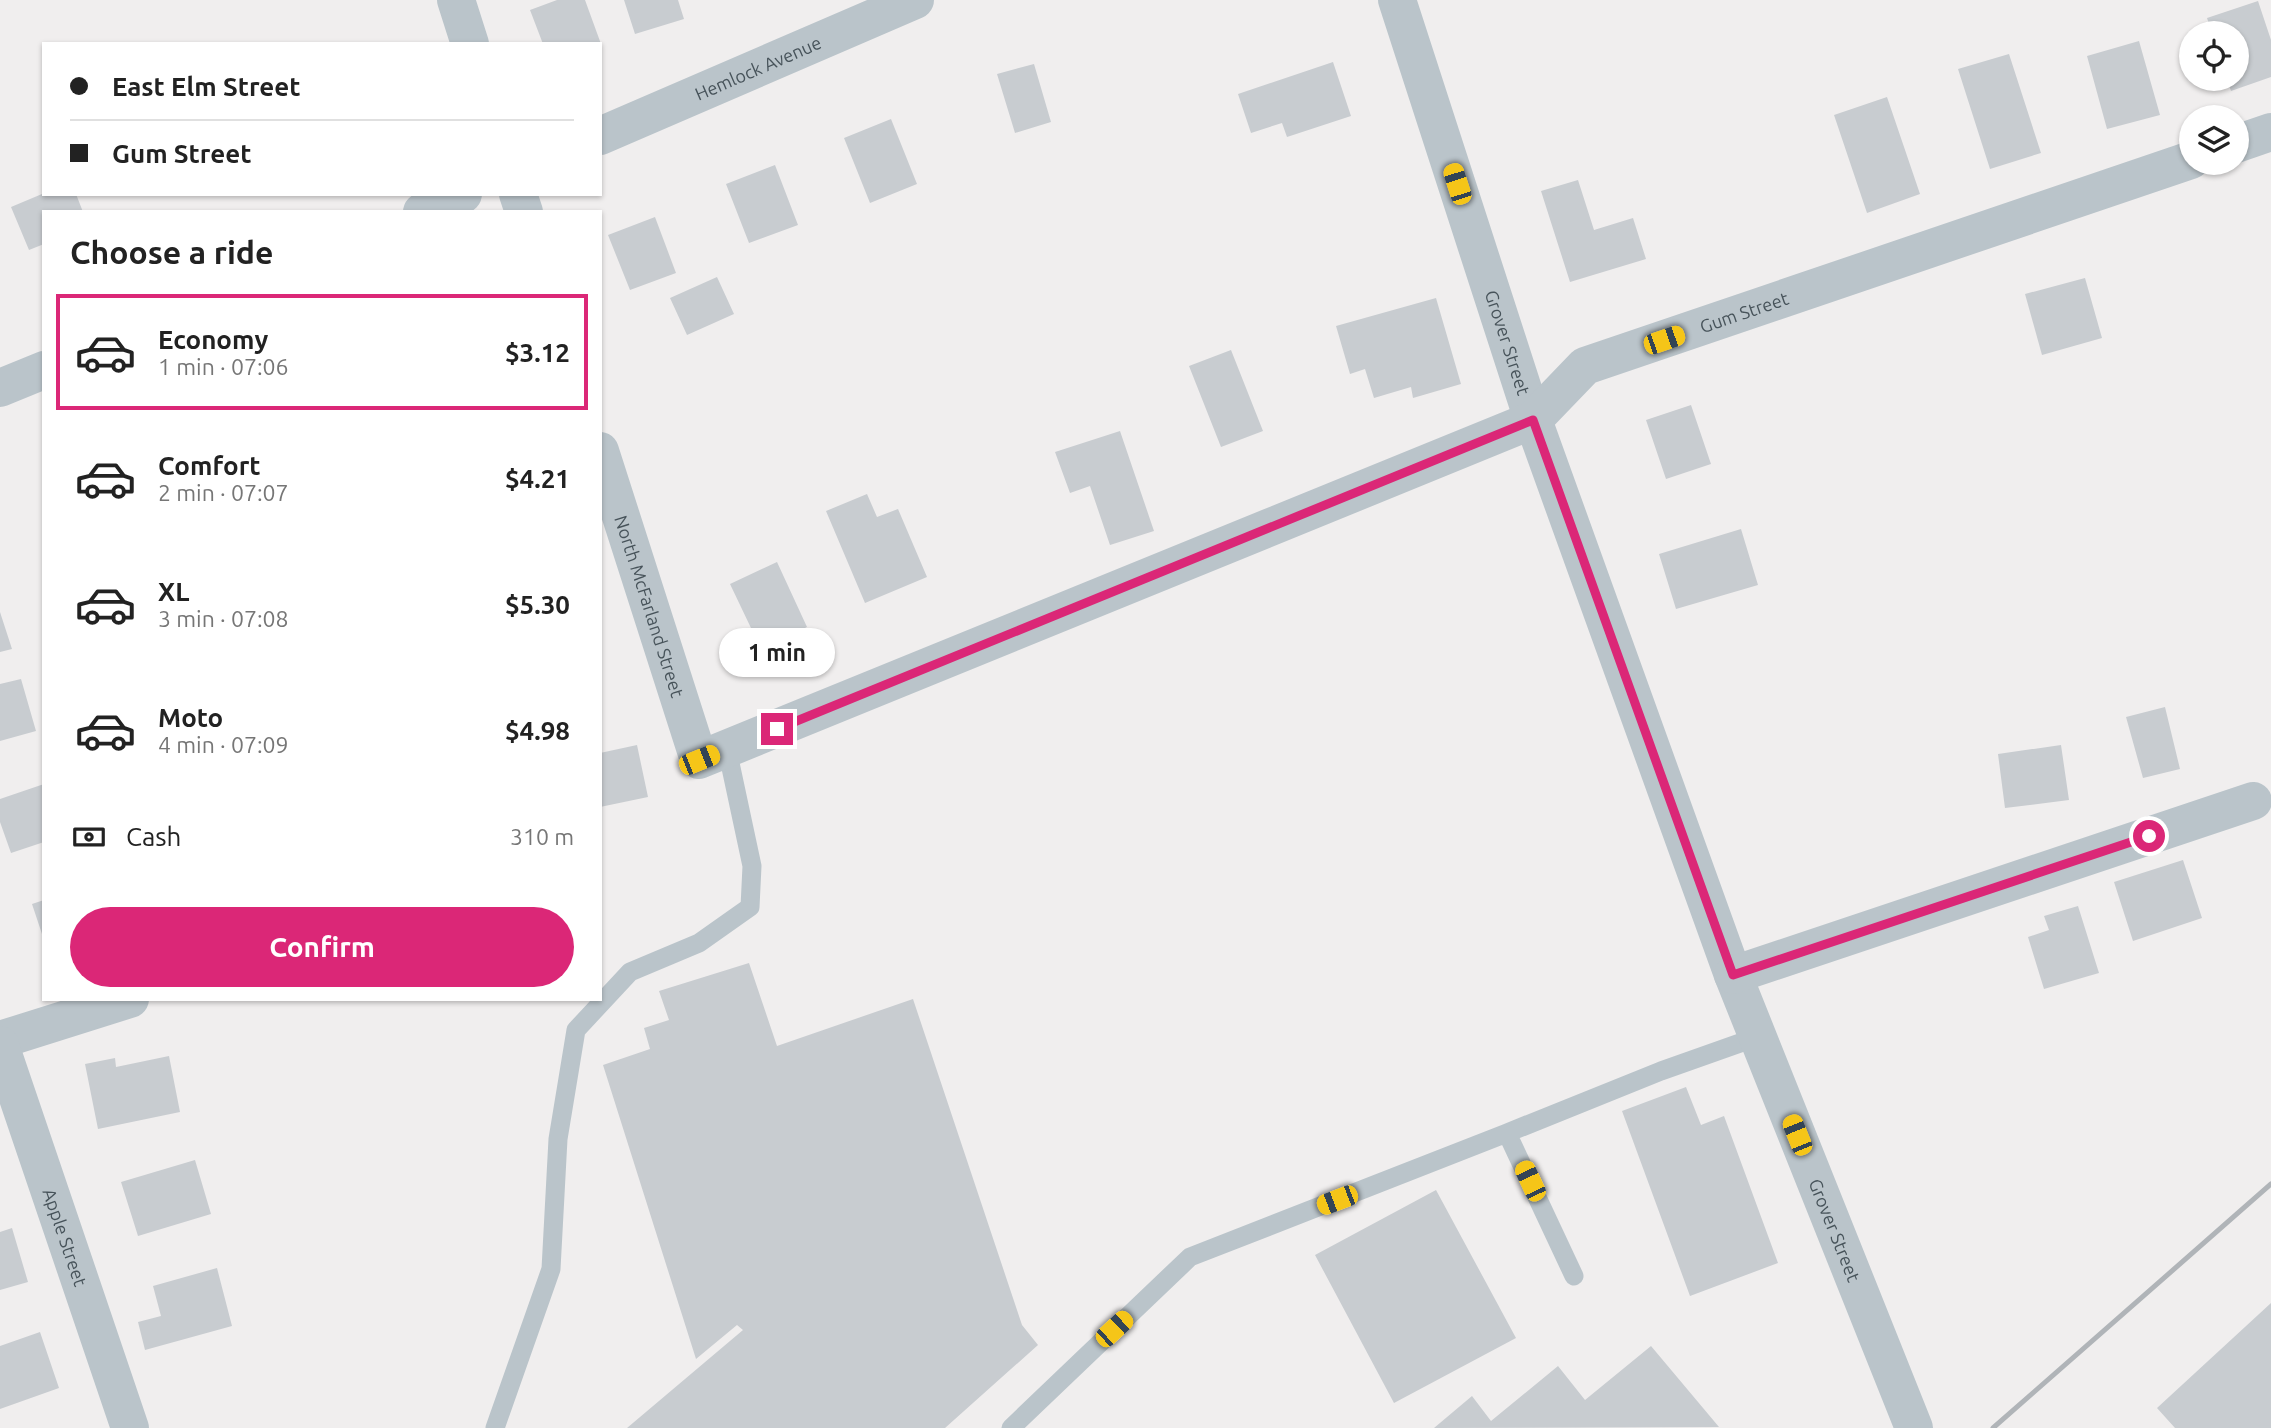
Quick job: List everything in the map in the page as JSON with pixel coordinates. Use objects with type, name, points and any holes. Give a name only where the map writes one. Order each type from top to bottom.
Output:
[{"type":"street","points":[[456,0],[469,42]]},
{"type":"street","name":"Hemlock Avenue","points":[[602,135],[915,0]]},
{"type":"street","name":"Grover Street","points":[[1397,0],[1533,420],[1733,975],[1914,1428]]},
{"type":"street","points":[[2249,140],[2271,132]]},
{"type":"street","name":"Gum Street","points":[[713,755],[1533,420],[1585,366],[2179,164]]},
{"type":"street","points":[[427,210],[458,196]]},
{"type":"street","points":[[0,388],[42,371]]},
{"type":"street","name":"North McFarland Street","points":[[602,456],[713,755]]},
{"type":"street","points":[[1733,975],[2253,801]]},
{"type":"street","points":[[0,1043],[124,1001]]},
{"type":"street","name":"Apple Street","points":[[0,1043],[130,1428]]},
{"type":"lane","points":[[495,1428],[551,1269],[558,1139],[576,1030],[630,972],[699,943],[750,907],[752,866],[713,755]]},
{"type":"lane","points":[[1011,1428],[1190,1257],[1661,1071],[1757,1037]]},
{"type":"lane","points":[[1507,1133],[1574,1276]]},
{"type":"building","points":[[557,0],[585,0],[600,42],[542,42],[530,10]]},
{"type":"building","points":[[624,0],[678,0],[684,19],[635,34]]},
{"type":"building","points":[[2258,1],[2271,40],[2271,77],[2249,85],[2249,21],[2208,21],[2207,18]]},
{"type":"building","points":[[2139,41],[2160,115],[2107,129],[2087,56]]},
{"type":"building","points":[[2009,54],[2041,153],[1990,169],[1958,69]]},
{"type":"building","points":[[1333,62],[1351,116],[1287,137],[1282,123],[1251,133],[1238,94]]},
{"type":"building","points":[[1034,64],[1051,122],[1015,133],[997,74]]},
{"type":"building","points":[[1887,97],[1920,194],[1867,213],[1834,115]]},
{"type":"building","points":[[891,119],[917,184],[870,203],[844,138]]},
{"type":"building","points":[[775,165],[798,225],[749,243],[726,184]]},
{"type":"building","points":[[1578,180],[1594,230],[1633,218],[1646,259],[1570,282],[1541,191]]},
{"type":"building","points":[[42,194],[77,196],[82,210],[42,210],[42,245],[29,250],[11,207]]},
{"type":"building","points":[[655,217],[676,273],[630,290],[608,235]]},
{"type":"building","points":[[717,277],[734,314],[687,335],[670,298]]},
{"type":"building","points":[[2085,278],[2102,338],[2042,355],[2025,294]]},
{"type":"building","points":[[1436,298],[1461,384],[1413,398],[1411,387],[1374,398],[1365,369],[1350,374],[1336,326]]},
{"type":"building","points":[[1231,350],[1263,431],[1221,447],[1189,366]]},
{"type":"building","points":[[1691,405],[1711,464],[1666,479],[1646,420]]},
{"type":"building","points":[[1120,431],[1154,531],[1110,545],[1090,486],[1070,493],[1055,452]]},
{"type":"building","points":[[867,494],[877,517],[898,509],[927,577],[865,603],[826,511]]},
{"type":"building","points":[[1741,529],[1758,585],[1676,609],[1659,554]]},
{"type":"building","points":[[777,562],[807,627],[761,649],[730,584]]},
{"type":"building","points":[[0,612],[12,649],[0,652]]},
{"type":"building","points":[[21,679],[36,731],[0,741],[0,684]]},
{"type":"building","points":[[2165,707],[2180,769],[2143,778],[2126,717]]},
{"type":"building","points":[[637,745],[648,797],[602,807],[602,753]]},
{"type":"building","points":[[2061,745],[2069,800],[2005,808],[1998,754]]},
{"type":"building","points":[[42,785],[42,843],[11,853],[0,822],[0,799]]},
{"type":"building","points":[[2183,860],[2202,918],[2133,941],[2114,882]]},
{"type":"building","points":[[42,901],[42,934],[32,904]]},
{"type":"building","points":[[2078,906],[2099,973],[2044,989],[2028,937],[2049,930],[2044,916]]},
{"type":"building","points":[[749,963],[777,1046],[913,999],[1022,1325],[1038,1345],[945,1428],[627,1428],[743,1330],[737,1325],[696,1359],[603,1065],[650,1049],[644,1028],[669,1020],[659,991]]},
{"type":"building","points":[[169,1056],[180,1112],[98,1129],[85,1064],[115,1058],[116,1067]]},
{"type":"building","points":[[1686,1087],[1701,1125],[1724,1116],[1778,1263],[1690,1296],[1622,1111]]},
{"type":"building","points":[[195,1160],[211,1214],[138,1236],[121,1182]]},
{"type":"building","points":[[1436,1190],[1516,1338],[1394,1403],[1315,1255]]},
{"type":"building","points":[[12,1228],[28,1282],[0,1290],[0,1232]]},
{"type":"building","points":[[217,1268],[232,1326],[145,1350],[138,1322],[161,1316],[153,1286]]},
{"type":"building","points":[[2271,1303],[2271,1428],[2175,1428],[2157,1408]]},
{"type":"building","points":[[40,1332],[59,1388],[0,1409],[0,1346]]},
{"type":"building","points":[[1651,1346],[1719,1427],[1434,1428],[1472,1396],[1491,1421],[1558,1366],[1585,1400]]},
{"type":"railway","points":[[1993,1428],[2271,1184]]},
{"type":"route","points":[[777,729],[1533,420],[1733,975],[2149,836]]}]
